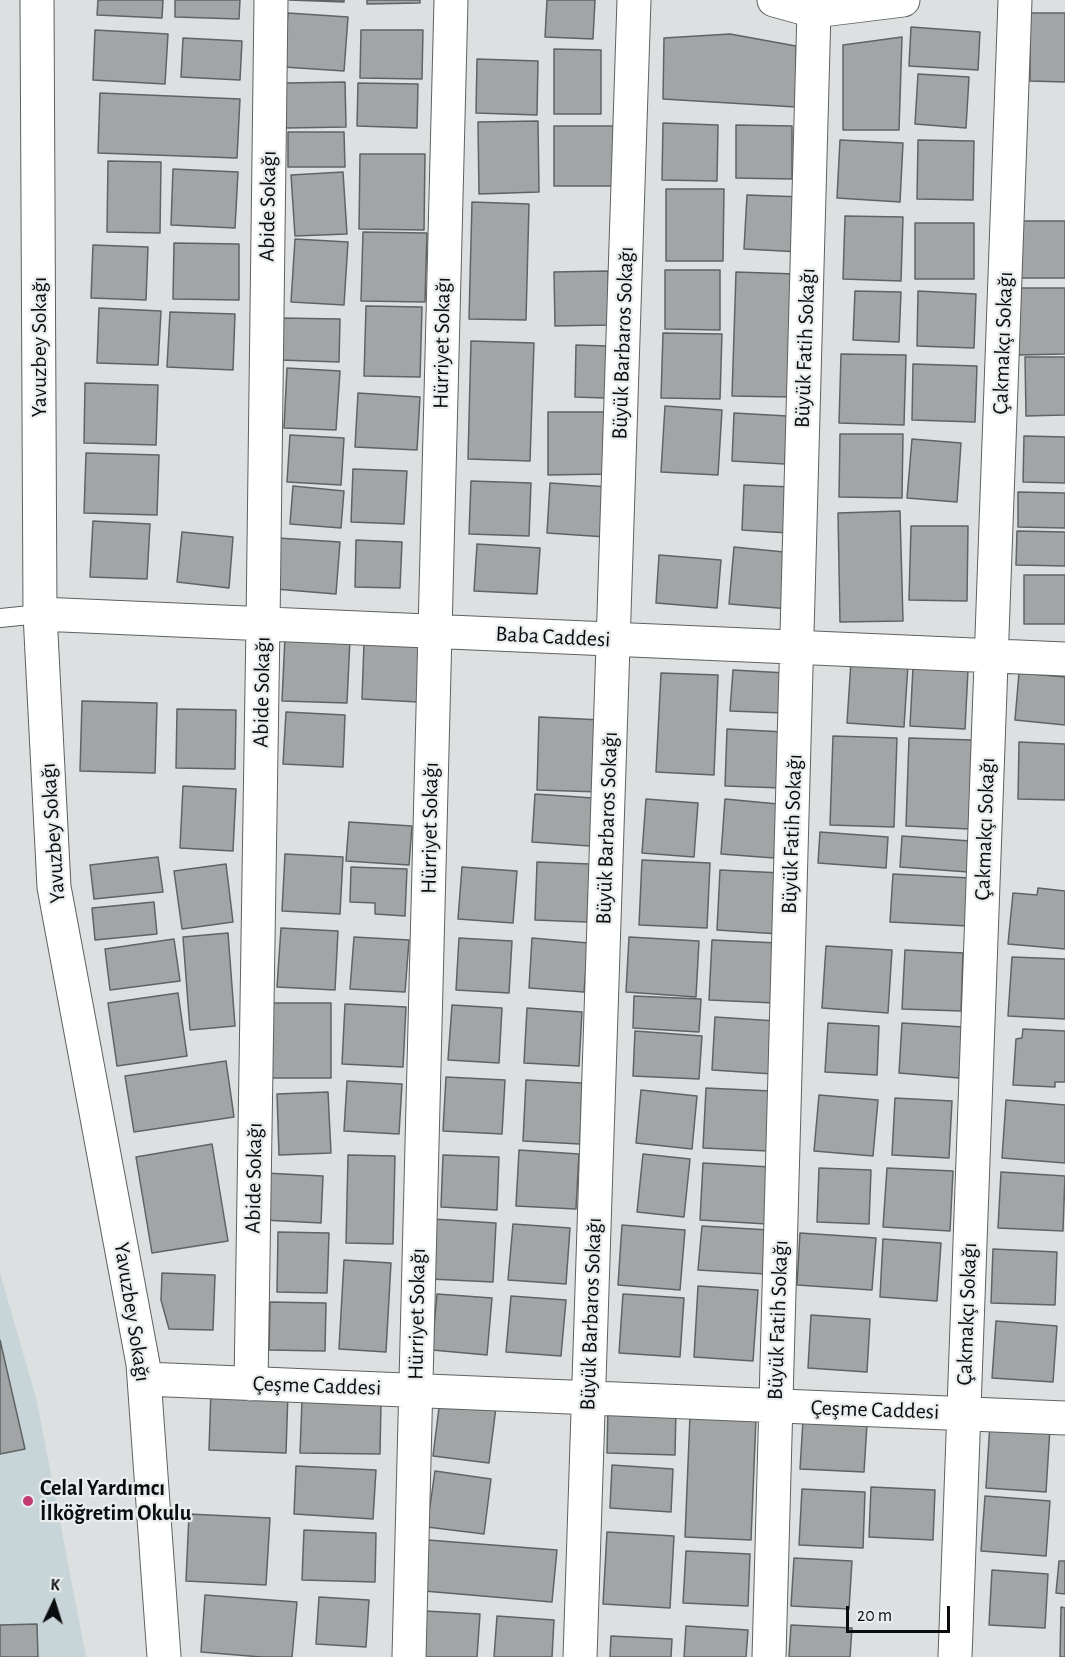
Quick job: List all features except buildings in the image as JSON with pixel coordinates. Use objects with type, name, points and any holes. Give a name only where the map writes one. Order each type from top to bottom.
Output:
[{"type":"street","name":"Yavuzbey Sokağı","points":[[37,0],[40,614],[54,887],[145,1378],[164,1657]]},
{"type":"street","name":"Abide Sokağı","points":[[251,1384],[264,624],[271,0]]},
{"type":"street","name":"Hürriyet Sokağı","points":[[409,1657],[451,0]]},
{"type":"street","name":"Büyük Barbaros Sokağı","points":[[580,1657],[634,0]]},
{"type":"street","points":[[774,0],[816,6],[903,0]]},
{"type":"street","name":"Çakmakçı Sokağı","points":[[955,1657],[1015,0]]},
{"type":"street","name":"Büyük Fatih Sokağı","points":[[769,1657],[816,6]]},
{"type":"street","name":"Baba Caddesi","points":[[40,614],[1065,659]]},
{"type":"street","name":"Çeşme Caddesi","points":[[145,1378],[1065,1418]]},
{"type":"lane","points":[[0,618],[40,614]]},
{"type":"shaded area","name":"Celal Yardımcı İlköğretim Okulu","points":[[0,1273],[37,1401],[86,1657],[0,1657]]},
{"type":"place","name":"Celal Yardımcı İlköğretim Okulu","points":[[28,1501]]}]
